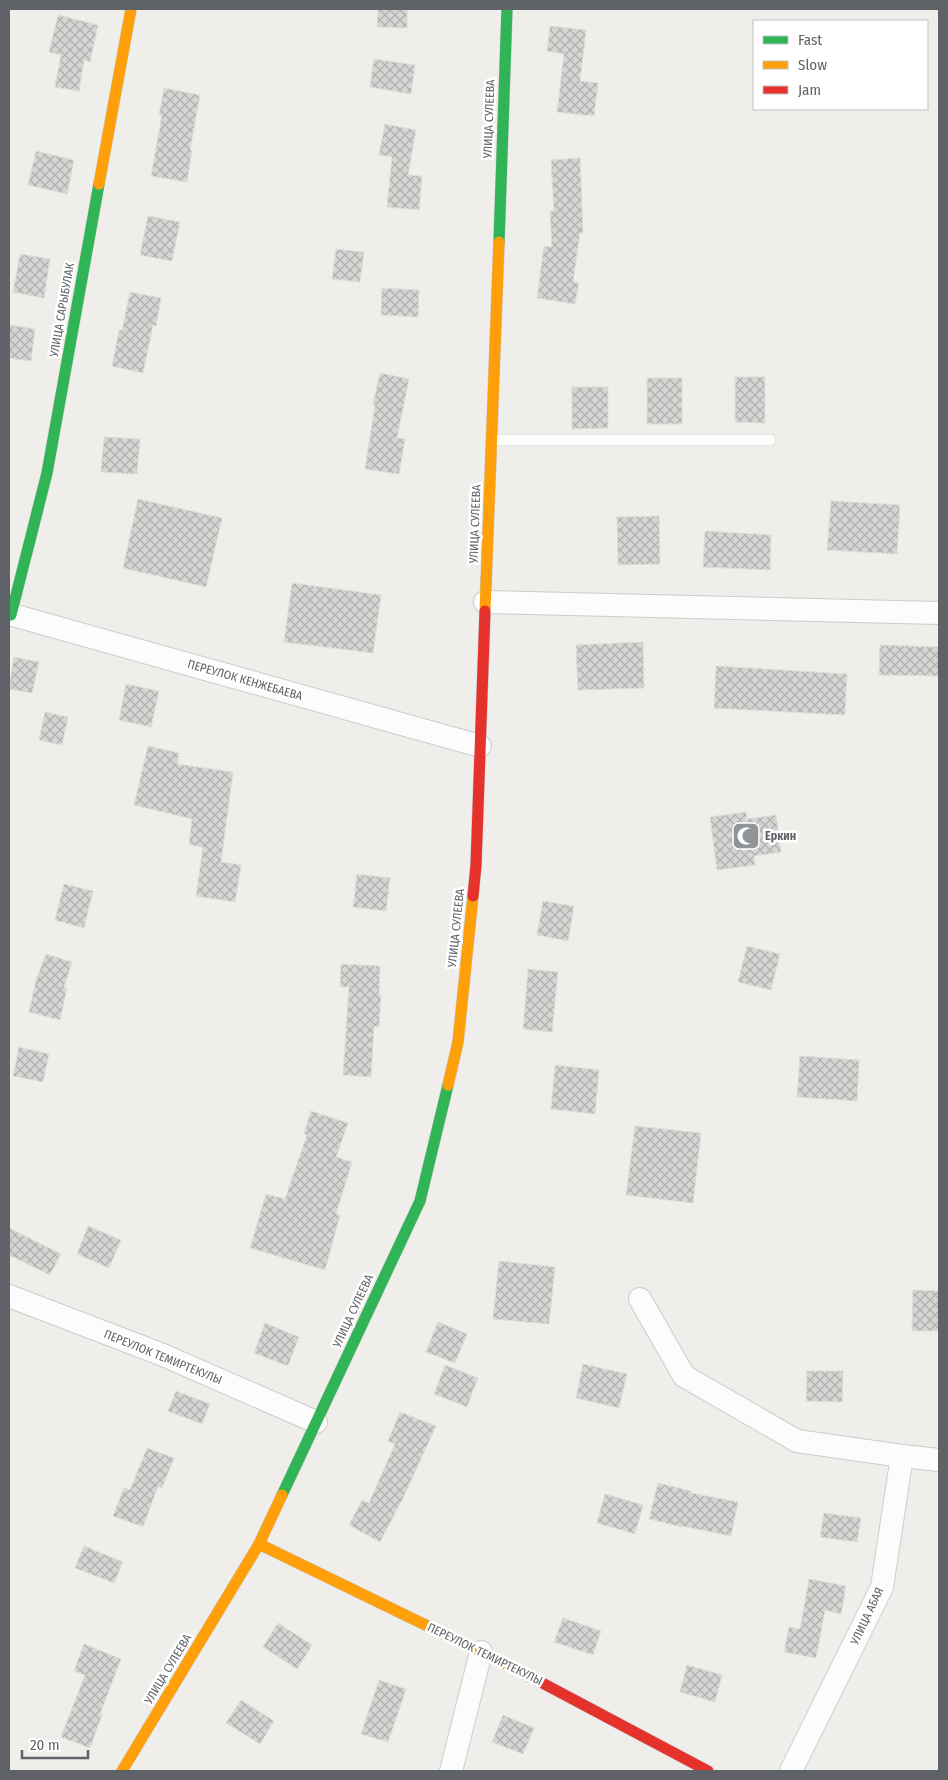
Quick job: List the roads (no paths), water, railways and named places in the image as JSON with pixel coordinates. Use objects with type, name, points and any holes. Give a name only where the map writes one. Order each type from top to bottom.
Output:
[{"type":"main road","name":"УЛИЦА САРЫБУЛАК","points":[[10,614],[47,473],[131,9]]},
{"type":"main road","name":"УЛИЦА СУЛЕЕВА","points":[[122,1771],[259,1544],[420,1201],[458,1042],[476,865],[507,9]]},
{"type":"main road","name":"ПЕРЕУЛОК ТЕМИРТЕКУЛЫ","points":[[259,1544],[539,1680],[708,1771]]},
{"type":"street","points":[[486,602],[939,613]]},
{"type":"street","name":"ПЕРЕУЛОК КЕНЖЕБАЕВА","points":[[10,614],[480,746]]},
{"type":"street","name":"ПЕРЕУЛОК ТЕМИРТЕКУЛЫ","points":[[9,1296],[163,1356],[316,1422]]},
{"type":"street","points":[[640,1298],[684,1376],[797,1441],[939,1460]]},
{"type":"street","name":"УЛИЦА АБАЯ","points":[[791,1771],[882,1587],[902,1456]]},
{"type":"street","points":[[450,1771],[482,1652]]},
{"type":"lane","points":[[491,440],[770,440]]},
{"type":"place","name":"Еркин","points":[[746,836]]}]
